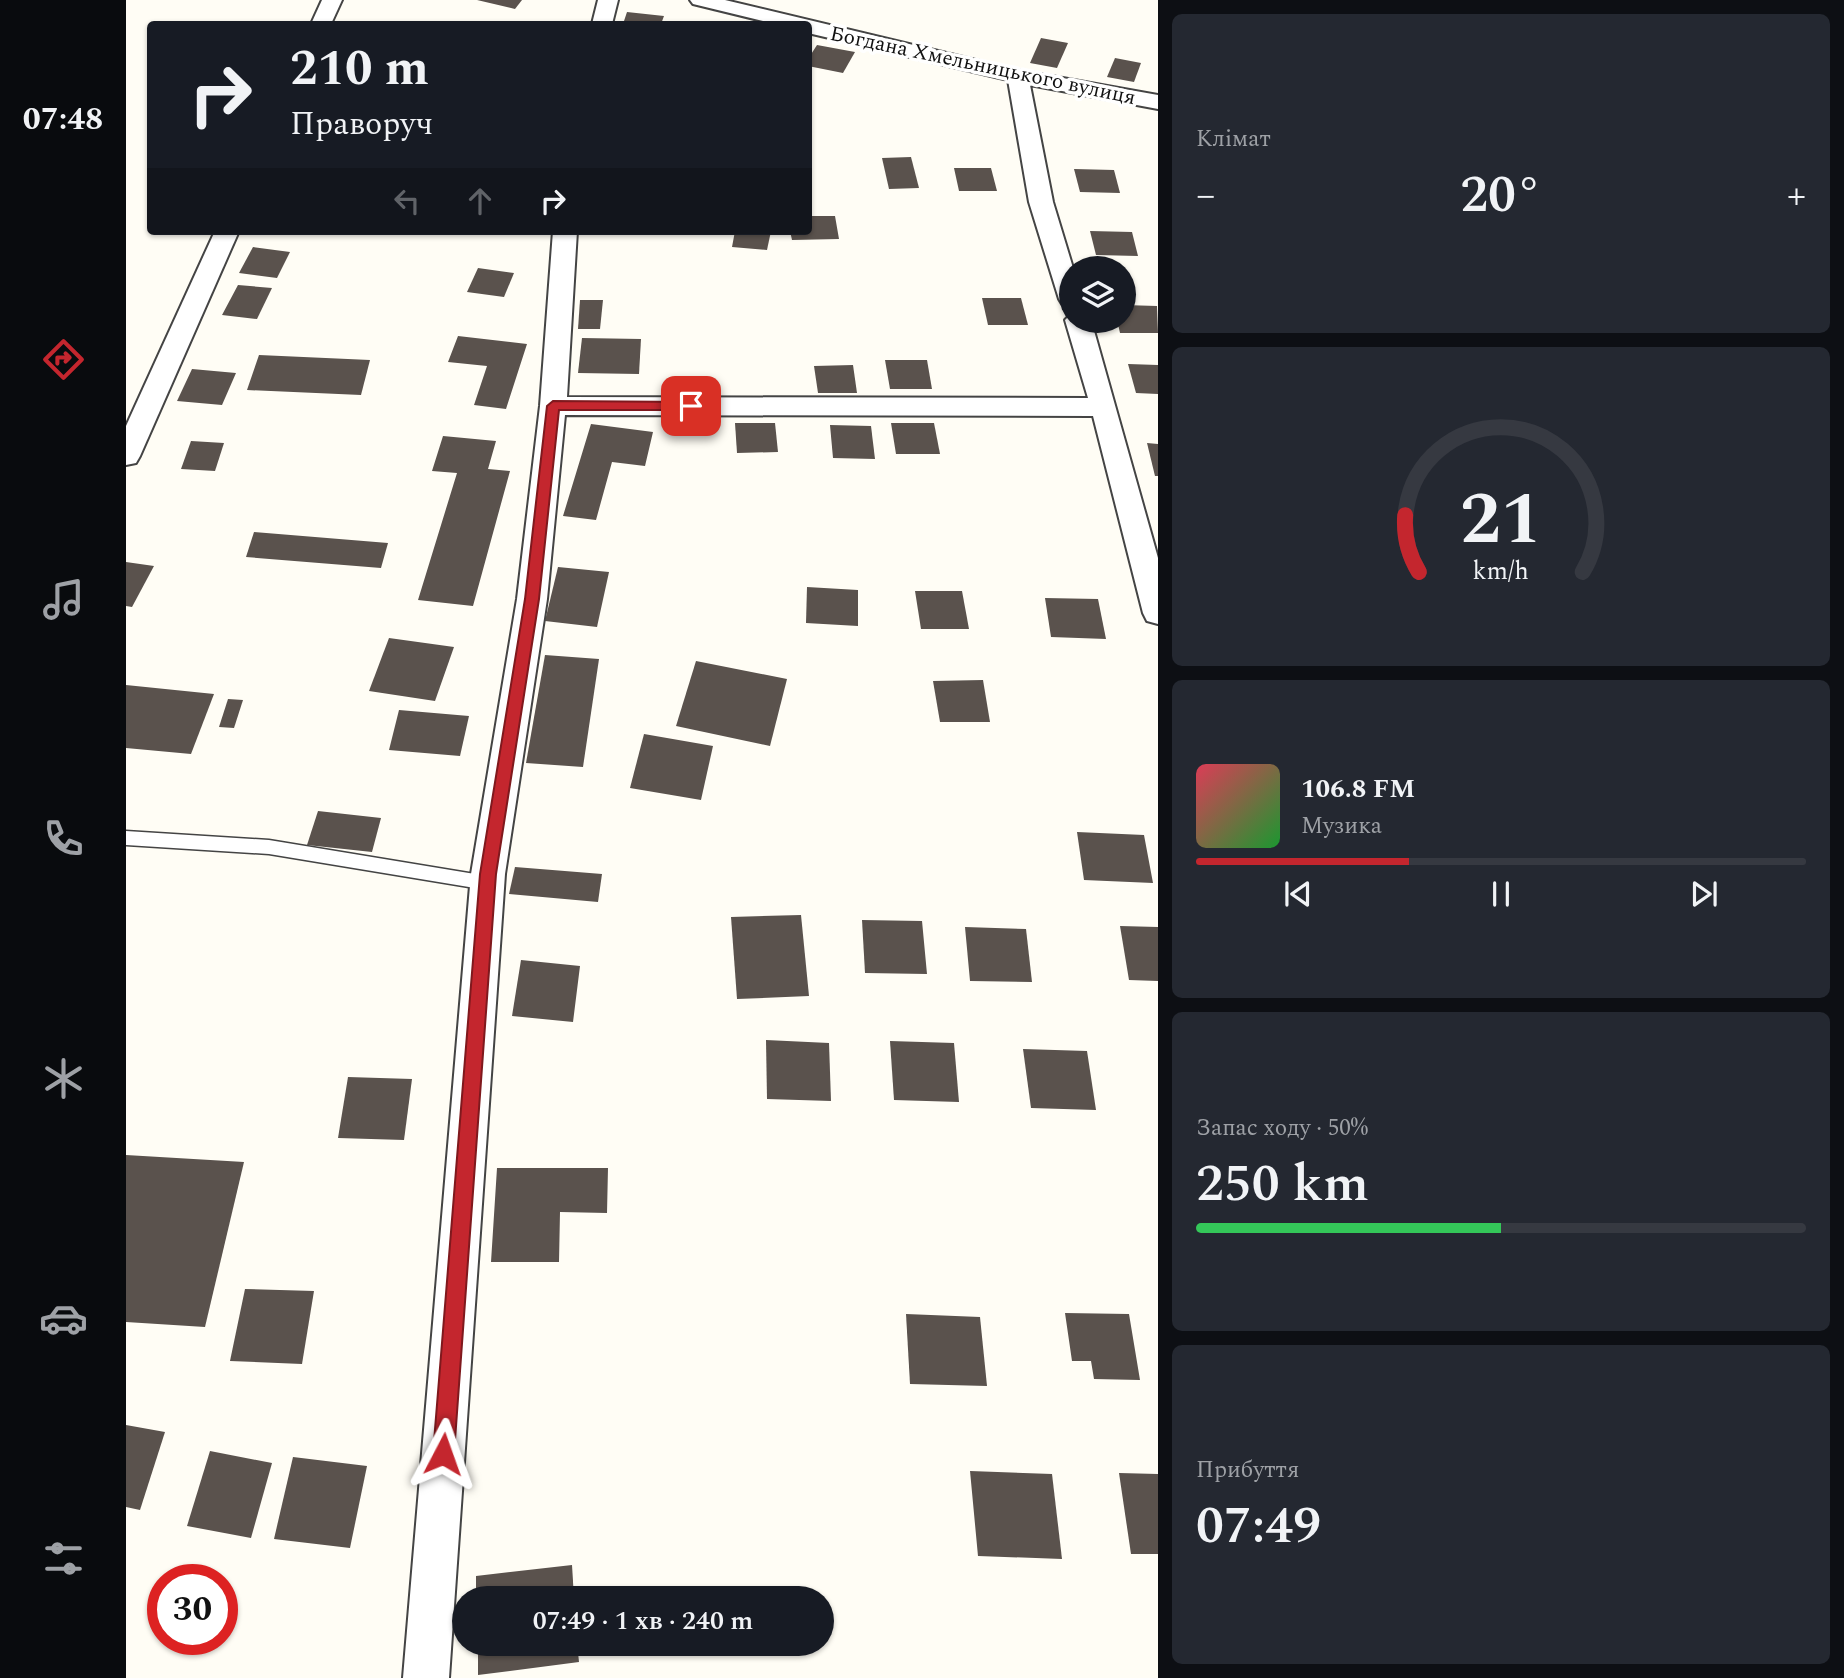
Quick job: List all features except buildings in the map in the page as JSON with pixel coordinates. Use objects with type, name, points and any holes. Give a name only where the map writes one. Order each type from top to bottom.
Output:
[{"type":"street","points":[[322,21],[332,0]]},
{"type":"street","points":[[603,21],[608,0]]},
{"type":"street","name":"Богдана Хмельницького вулиця","points":[[700,0],[786,21]]},
{"type":"street","name":"Богдана Хмельницького вулиця","points":[[812,28],[1018,76],[1158,102]]},
{"type":"street","points":[[1018,76],[1041,202],[1059,260]]},
{"type":"street","points":[[126,456],[226,235]]},
{"type":"street","points":[[426,1678],[487,883],[532,599],[553,406],[565,235]]},
{"type":"street","points":[[1082,333],[1158,613]]},
{"type":"street","points":[[553,406],[1104,407]]},
{"type":"lane","points":[[126,838],[269,847],[487,883]]},
{"type":"route","points":[[443,1454],[488,874],[532,599],[553,406],[691,406]]}]
